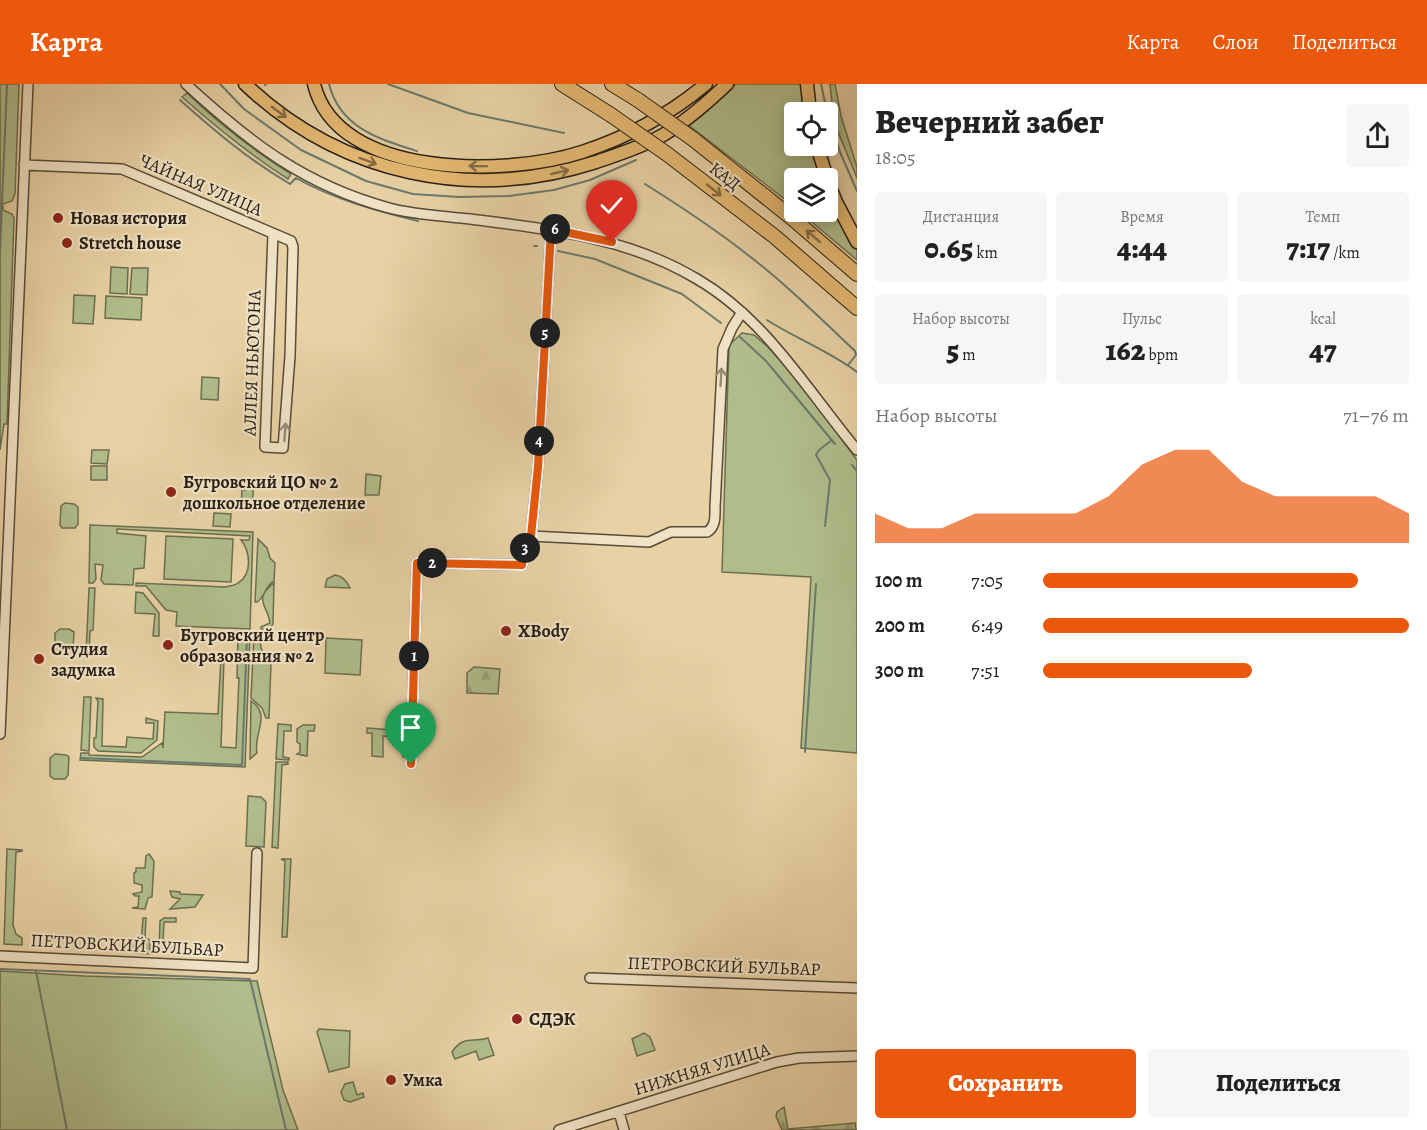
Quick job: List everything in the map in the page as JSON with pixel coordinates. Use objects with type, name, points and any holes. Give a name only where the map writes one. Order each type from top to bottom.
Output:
[{"type":"highway","name":"КАД","points":[[562,84],[667,154],[774,236],[857,308]]},
{"type":"highway","name":"КАД","points":[[612,84],[693,139],[792,218],[857,274]]},
{"type":"main road","points":[[245,84],[269,105],[315,136],[364,160],[411,174],[484,181],[559,173],[636,149],[665,134],[698,111],[727,84]]},
{"type":"main road","points":[[314,84],[317,97],[329,116],[369,146],[413,160],[435,164],[484,167],[510,166],[557,159],[615,140],[633,133],[668,113],[706,84]]},
{"type":"main road","points":[[807,84],[809,102]]},
{"type":"main road","points":[[838,206],[857,242]]},
{"type":"street","points":[[0,734],[28,84]]},
{"type":"street","points":[[186,84],[256,145],[289,166],[354,196],[390,208],[551,229],[612,242],[650,256],[699,280],[742,312],[782,354],[857,450]]},
{"type":"street","name":"ЧАЙНАЯ УЛИЦА","points":[[24,165],[122,169],[291,241]]},
{"type":"street","points":[[411,764],[417,563],[522,565],[523,553],[531,536],[538,467],[551,229]]},
{"type":"street","name":"АЛЛЕЯ НЬЮТОНА","points":[[273,234],[265,447],[283,448],[290,356],[293,247],[291,241]]},
{"type":"street","points":[[531,536],[649,542],[671,532],[711,530],[714,524],[723,349],[742,312]]},
{"type":"street","name":"ПЕТРОВСКИЙ БУЛЬВАР","points":[[0,956],[253,968],[257,853]]},
{"type":"street","name":"ПЕТРОВСКИЙ БУЛЬВАР","points":[[590,978],[857,988]]},
{"type":"street","name":"НИЖНЯЯ УЛИЦА","points":[[560,1130],[777,1062],[799,1058],[857,1056]]},
{"type":"street","points":[[619,1112],[624,1130]]},
{"type":"green space","points":[[0,84],[19,84],[15,194],[12,201],[3,204],[3,210],[12,214],[14,218],[7,424],[4,424],[0,450]]},
{"type":"green space","points":[[736,84],[803,84],[806,102],[784,102],[784,156],[816,156],[819,168],[784,168],[784,199],[687,124],[706,111]]},
{"type":"green space","points":[[830,84],[835,84],[841,116],[857,167],[857,178],[838,132],[838,102],[832,102]]},
{"type":"green space","points":[[187,93],[237,136],[291,174],[288,179],[247,150],[182,97]]},
{"type":"green space","points":[[838,216],[846,235],[857,250],[857,260],[812,222],[838,222]]},
{"type":"green space","points":[[111,267],[128,268],[127,294],[110,293]]},
{"type":"green space","points":[[132,268],[148,268],[147,295],[130,294]]},
{"type":"green space","points":[[74,295],[95,296],[93,324],[73,323]]},
{"type":"green space","points":[[106,296],[142,298],[141,320],[105,318]]},
{"type":"green space","points":[[742,333],[754,335],[768,347],[797,380],[857,460],[857,753],[801,748],[811,577],[722,572],[729,345]]},
{"type":"green space","points":[[202,377],[219,378],[218,400],[201,399]]},
{"type":"green space","points":[[92,450],[109,450],[107,464],[91,463]]},
{"type":"green space","points":[[91,466],[107,466],[107,480],[91,480]]},
{"type":"green space","points":[[366,474],[381,476],[379,495],[365,495]]},
{"type":"green space","points":[[233,480],[254,481],[252,507],[241,506],[242,490],[251,489],[232,488]]},
{"type":"green space","points":[[65,503],[78,507],[78,524],[75,528],[62,528],[60,525],[61,506]]},
{"type":"green space","points":[[214,513],[231,514],[230,527],[213,526]]},
{"type":"green space","points":[[90,525],[253,532],[250,629],[176,626],[177,612],[166,610],[146,586],[136,586],[136,583],[225,587],[235,585],[243,579],[248,568],[248,556],[241,540],[249,540],[250,536],[117,529],[117,533],[146,536],[144,568],[134,569],[133,585],[104,584],[101,580],[103,565],[95,564],[96,579],[93,583],[89,583]]},
{"type":"green space","points":[[166,536],[233,539],[231,582],[164,579]]},
{"type":"green space","points":[[258,539],[267,548],[270,558],[275,563],[274,581],[260,600],[255,602]]},
{"type":"green space","points":[[335,575],[344,579],[350,588],[325,587],[327,579]]},
{"type":"green space","points":[[274,583],[273,624],[269,629],[261,629],[270,623],[263,598],[267,589]]},
{"type":"green space","points":[[89,588],[95,588],[93,630],[90,631],[89,654],[86,654]]},
{"type":"green space","points":[[136,592],[143,593],[159,613],[159,636],[153,636],[155,614],[135,613]]},
{"type":"green space","points":[[60,629],[69,629],[74,632],[73,649],[70,654],[59,653],[55,650],[55,633]]},
{"type":"green space","points":[[254,634],[258,634],[262,651],[271,663],[269,718],[266,718],[262,708],[251,698]]},
{"type":"green space","points":[[238,635],[250,635],[245,767],[80,760],[81,753],[142,757],[162,743],[163,748],[165,712],[218,714],[221,658],[224,658],[221,747],[236,748]]},
{"type":"green space","points":[[326,638],[362,640],[360,675],[325,673]]},
{"type":"green space","points":[[474,667],[500,669],[498,694],[467,693],[467,673]]},
{"type":"green space","points":[[84,697],[91,697],[89,751],[81,750]]},
{"type":"green space","points":[[96,698],[103,699],[102,746],[126,747],[127,737],[153,739],[154,723],[146,723],[146,718],[158,721],[157,740],[141,753],[98,751],[94,747],[98,701]]},
{"type":"green space","points":[[251,701],[257,706],[261,718],[257,753],[250,759]]},
{"type":"green space","points":[[278,724],[291,725],[291,731],[284,731],[283,757],[289,760],[276,759]]},
{"type":"green space","points":[[303,725],[315,725],[314,731],[308,731],[307,756],[297,754],[300,752],[300,744],[297,742],[297,729]]},
{"type":"green space","points":[[367,728],[406,731],[407,757],[403,757],[403,737],[383,736],[383,757],[372,756],[372,733],[367,733]]},
{"type":"green space","points":[[55,754],[69,757],[68,775],[65,779],[54,779],[50,776],[50,758]]},
{"type":"green space","points":[[276,762],[288,762],[282,765],[278,848],[272,847]]},
{"type":"green space","points":[[248,796],[261,797],[266,802],[264,847],[246,846]]},
{"type":"green space","points":[[7,849],[22,850],[16,852],[13,925],[16,934],[22,938],[22,945],[4,944]]},
{"type":"green space","points":[[149,854],[154,861],[152,897],[148,898],[145,909],[132,908],[138,907],[139,896],[133,894],[142,892],[142,885],[134,883],[134,873],[136,868],[145,868],[146,856]]},
{"type":"green space","points":[[281,859],[291,859],[287,937],[282,937],[285,861]]},
{"type":"green space","points":[[170,891],[203,895],[195,907],[170,909],[180,899],[172,897]]},
{"type":"green space","points":[[143,918],[146,918],[145,938],[150,940],[150,954],[134,953],[132,944],[141,945]]},
{"type":"green space","points":[[164,918],[176,918],[176,922],[164,922],[163,941],[176,942],[175,951],[159,950],[160,921]]},
{"type":"green space","points":[[0,971],[257,981],[283,1090],[298,1130],[0,1130]]},
{"type":"green space","points":[[319,1029],[350,1031],[349,1067],[329,1072],[317,1032]]},
{"type":"green space","points":[[644,1033],[650,1037],[655,1050],[637,1056],[632,1039]]},
{"type":"green space","points":[[488,1038],[494,1055],[479,1060],[476,1051],[455,1059],[452,1052],[460,1043]]},
{"type":"green space","points":[[353,1082],[357,1095],[363,1093],[364,1097],[350,1102],[344,1100],[341,1092],[345,1084]]},
{"type":"green space","points":[[784,1107],[788,1129],[855,1123],[856,1130],[782,1130],[776,1116],[777,1112]]},
{"type":"waterway","points":[[0,251],[7,84]]},
{"type":"waterway","points":[[220,84],[244,109],[301,150],[366,181],[413,194],[459,197],[509,196],[554,190],[590,180],[636,160]]},
{"type":"waterway","points":[[329,84],[334,99],[342,111],[363,130],[417,151]]},
{"type":"waterway","points":[[388,84],[468,113],[564,133]]},
{"type":"waterway","points":[[821,84],[825,102]]},
{"type":"waterway","points":[[180,100],[233,145],[290,184],[296,178],[371,209],[418,221]]},
{"type":"waterway","points":[[838,146],[857,191]]},
{"type":"waterway","points":[[645,184],[723,236],[789,289],[855,351],[856,355],[848,365]]},
{"type":"waterway","points":[[558,251],[595,259],[682,294],[721,323]]},
{"type":"waterway","points":[[767,320],[857,372]]},
{"type":"waterway","points":[[740,337],[766,361],[835,444]]},
{"type":"waterway","points":[[825,526],[830,480],[816,455],[832,440]]},
{"type":"waterway","points":[[852,465],[857,471]]},
{"type":"waterway","points":[[805,752],[816,584]]},
{"type":"waterway","points":[[81,758],[242,765],[247,637]]},
{"type":"waterway","points":[[0,969],[250,979],[286,1130]]},
{"type":"waterway","points":[[36,971],[67,1130]]},
{"type":"place","name":"Новая история","points":[[58,218]]},
{"type":"place","name":"Stretch house","points":[[67,243]]},
{"type":"place","name":"Бугровский ЦО № 2 дошкольное отделение","points":[[171,492]]},
{"type":"place","name":"XBody","points":[[506,631]]},
{"type":"place","name":"Бугровский центр образования № 2","points":[[168,645]]},
{"type":"place","name":"Студия задумка","points":[[39,659]]},
{"type":"place","name":"СДЭК","points":[[517,1019]]},
{"type":"place","name":"Умка","points":[[391,1080]]},
{"type":"route","points":[[411,764],[417,563],[522,565],[523,553],[531,536],[538,467],[551,229],[612,242]]}]
